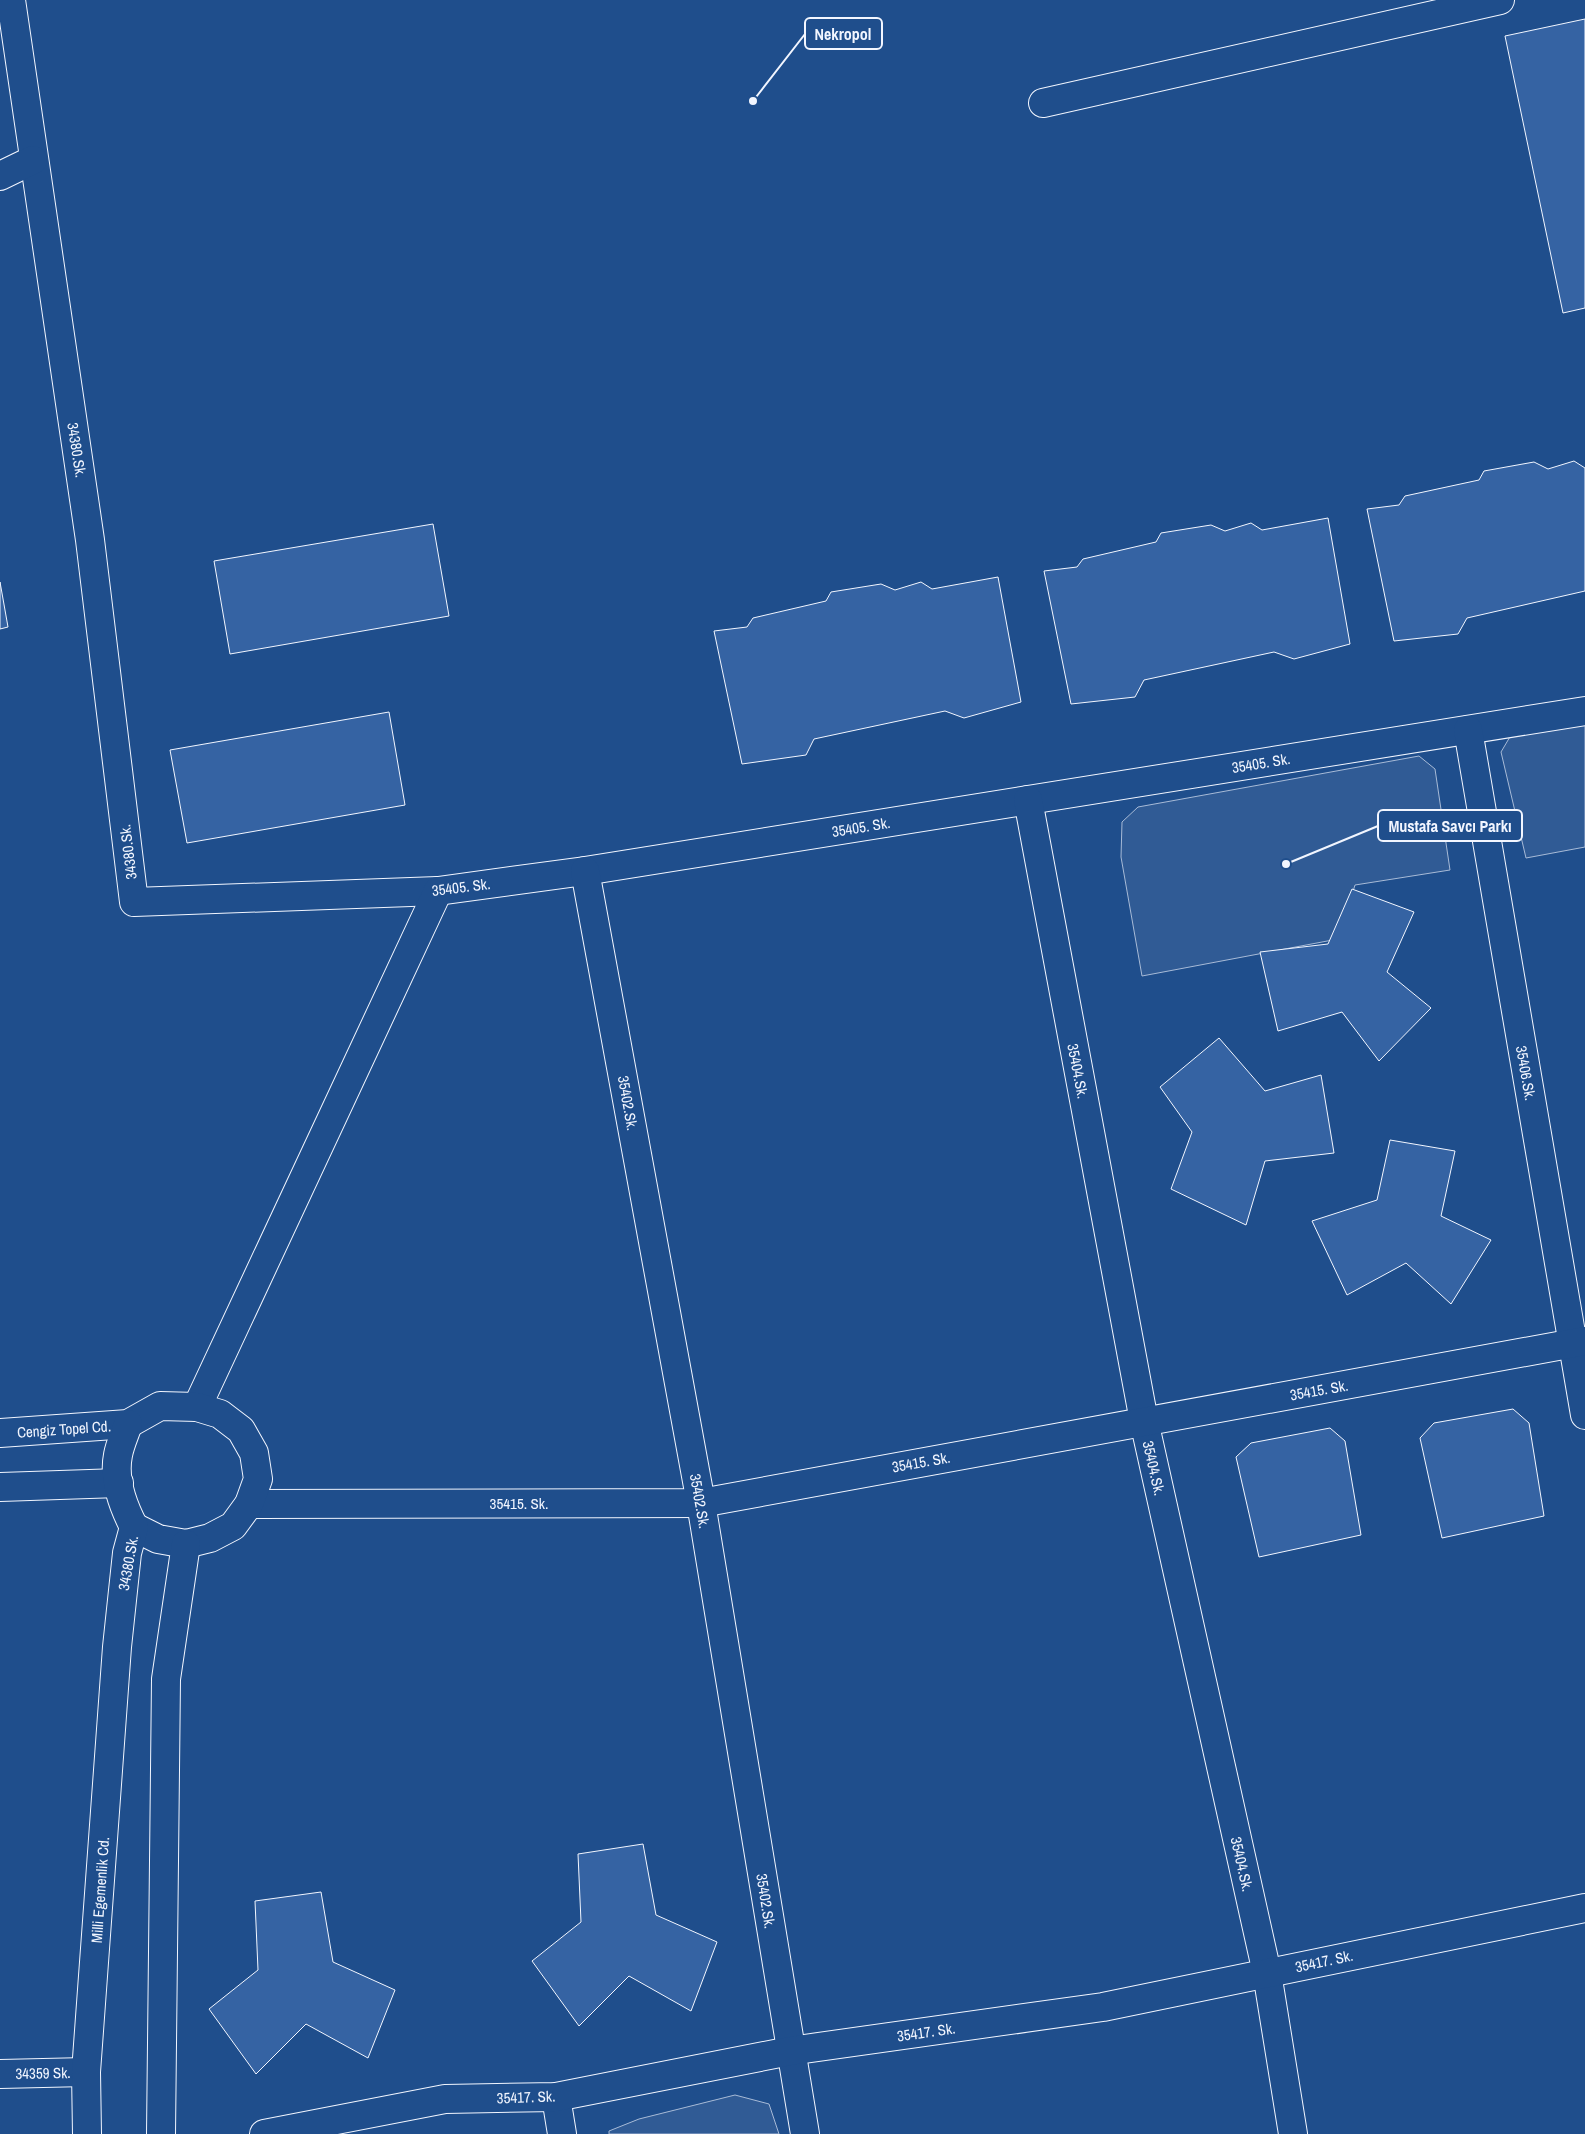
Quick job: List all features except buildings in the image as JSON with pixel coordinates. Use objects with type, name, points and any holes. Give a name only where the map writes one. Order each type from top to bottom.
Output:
[{"type":"street","name":"34380.Sk.","points":[[11,0],[90,540],[134,902]]},
{"type":"street","points":[[1043,103],[1500,0]]},
{"type":"street","points":[[0,176],[33,160]]},
{"type":"street","name":"35405. Sk.","points":[[134,902],[438,891],[585,871],[1585,712]]},
{"type":"street","name":"35406.Sk.","points":[[1468,730],[1579,1342],[1585,1415]]},
{"type":"street","name":"35404.Sk.","points":[[1028,800],[1144,1421],[1267,1973],[1293,2134]]},
{"type":"street","name":"35402.Sk.","points":[[585,871],[701,1503],[805,2134]]},
{"type":"street","points":[[197,1407],[438,891]]},
{"type":"street","name":"35415. Sk.","points":[[249,1504],[701,1503],[1579,1342]]},
{"type":"street","points":[[128,1424],[160,1406],[197,1407],[220,1414],[240,1430],[254,1453],[258,1479],[249,1504],[233,1526],[210,1538],[186,1544],[158,1539],[134,1527]]},
{"type":"street","name":"34380.Sk.","points":[[116,1647],[127,1554],[134,1527],[123,1505],[119,1483],[118,1456],[128,1424]]},
{"type":"street","name":"Cengiz Topel Cd.","points":[[0,1433],[128,1424]]},
{"type":"street","points":[[0,1487],[119,1483]]},
{"type":"street","points":[[162,2134],[166,1679],[186,1544]]},
{"type":"street","name":"Milli Egemenlik Cd.","points":[[86,2134],[86,2072],[116,1647]]},
{"type":"street","name":"35417. Sk.","points":[[264,2134],[445,2099],[556,2096],[790,2051],[1103,2007],[1585,1908]]},
{"type":"street","name":"34359 Sk.","points":[[0,2074],[86,2072]]},
{"type":"street","points":[[556,2096],[562,2134]]},
{"type":"shaded area","points":[[1585,718],[1585,847],[1526,858],[1501,752],[1514,730]]},
{"type":"shaded area","points":[[1419,756],[1435,769],[1450,870],[1355,885],[1338,939],[1142,976],[1121,857],[1122,822],[1138,807]]},
{"type":"shaded area","points":[[735,2095],[769,2104],[779,2134],[609,2134],[609,2131],[639,2119]]},
{"type":"place","name":"Nekropol","points":[[753,101]]},
{"type":"place","name":"Mustafa Savcı Parkı","points":[[1286,864]]}]
